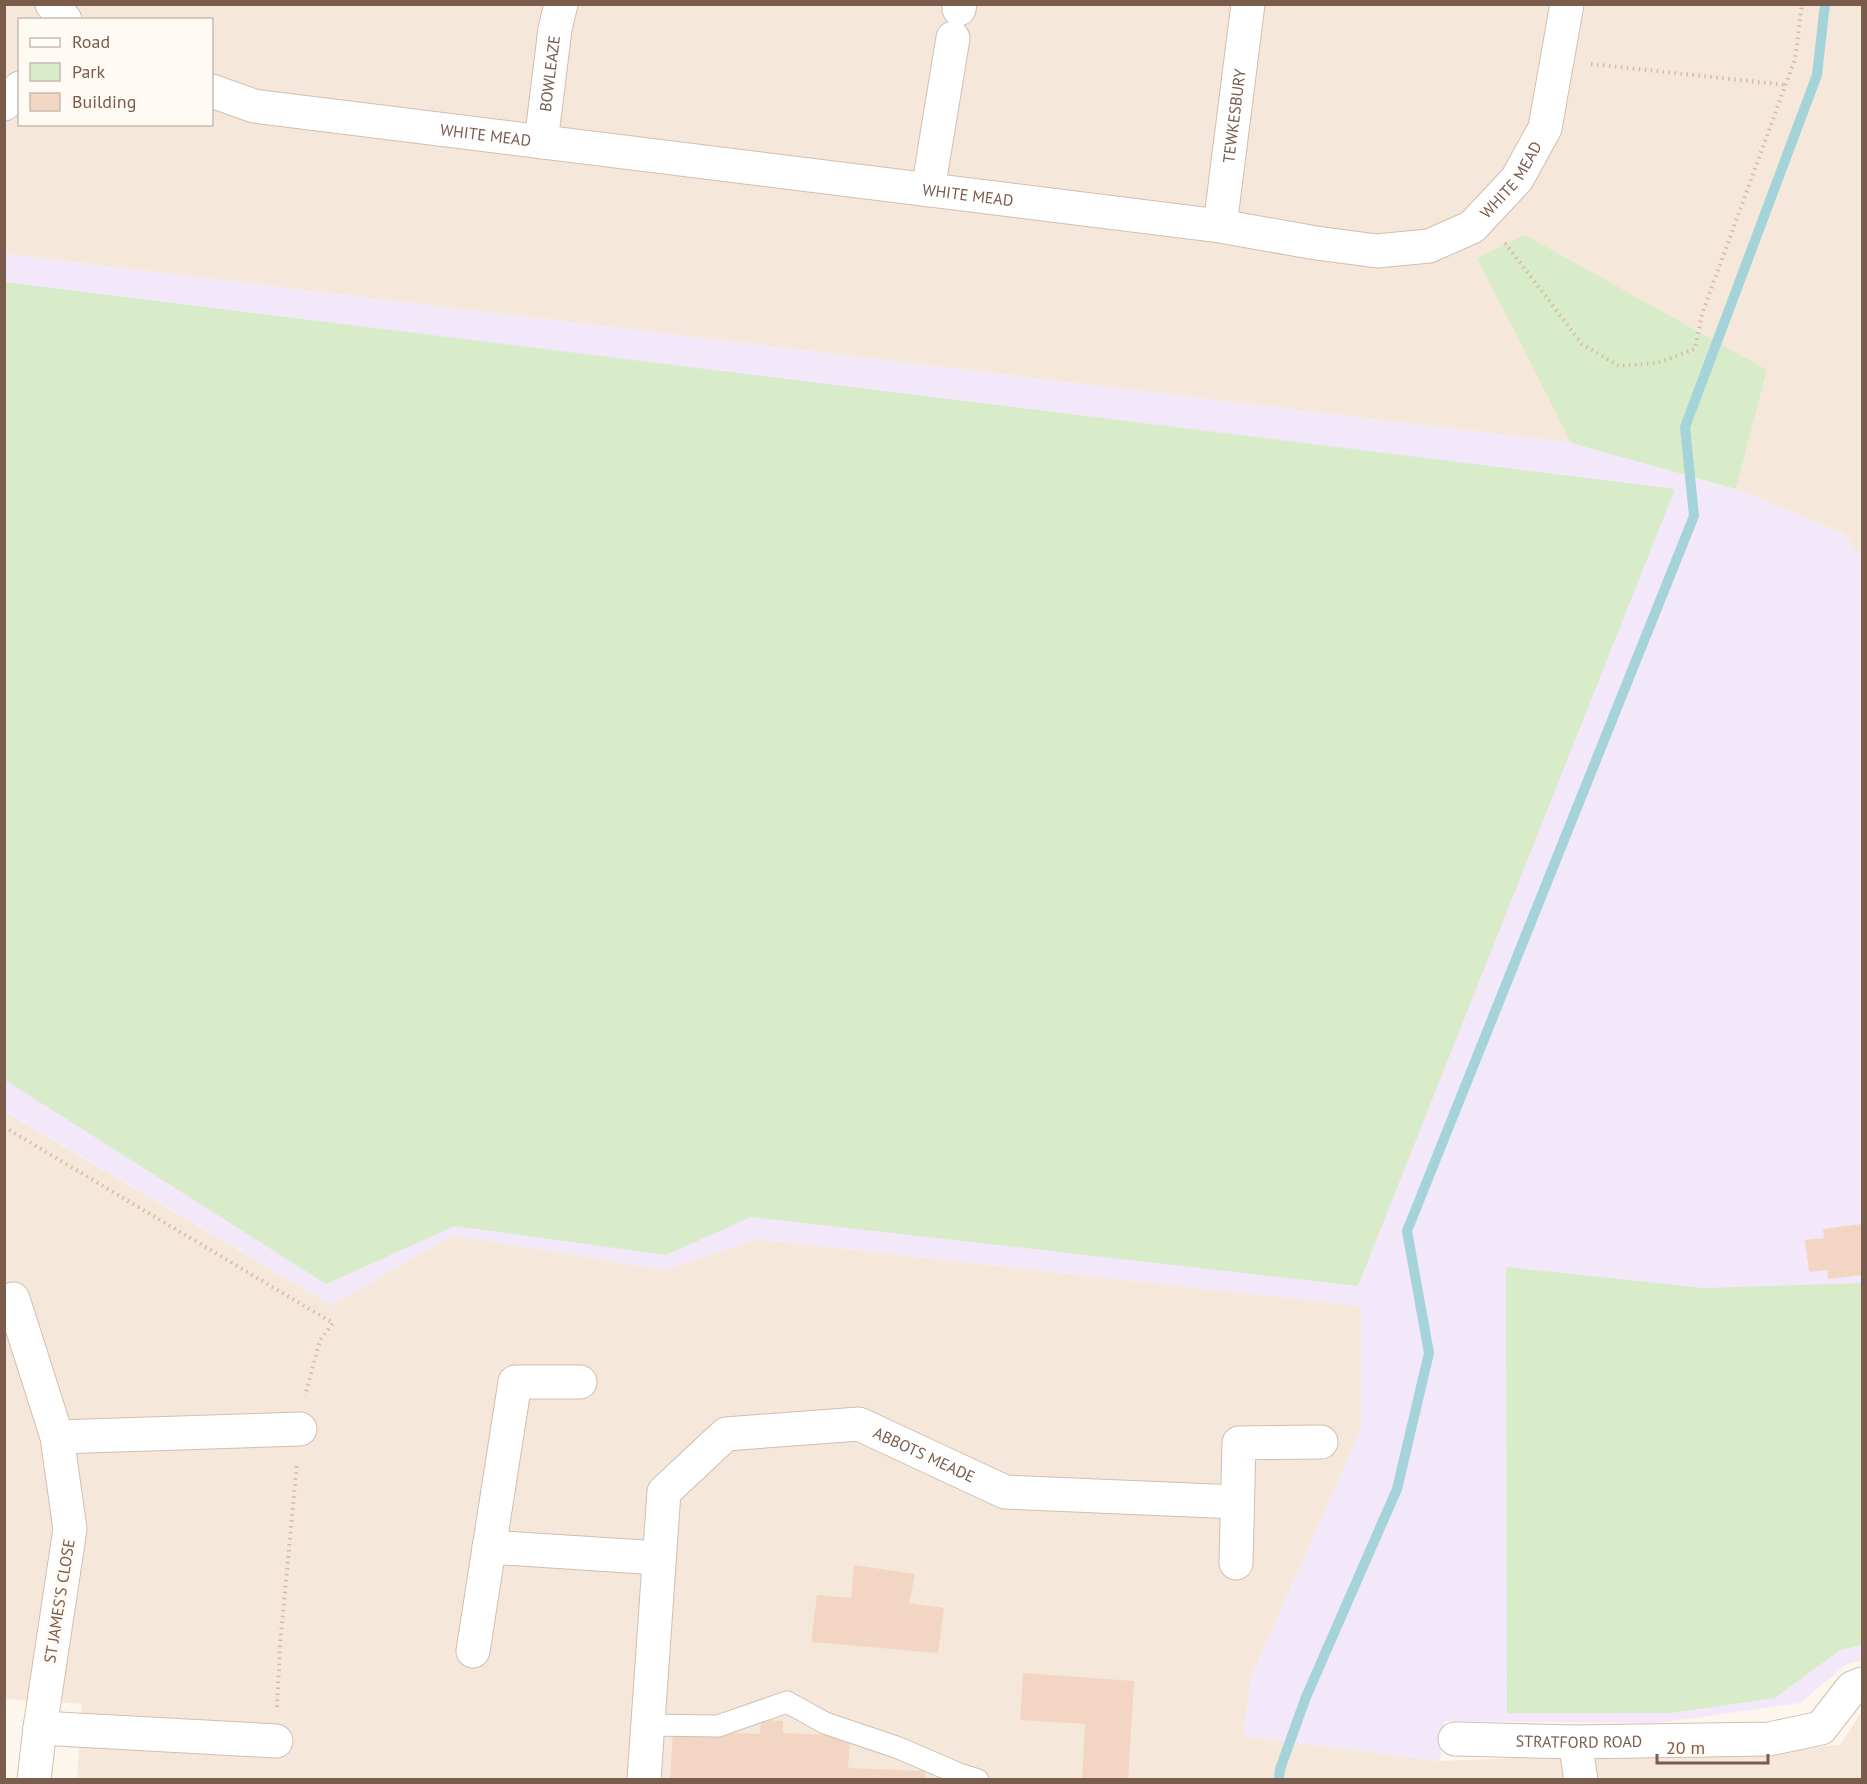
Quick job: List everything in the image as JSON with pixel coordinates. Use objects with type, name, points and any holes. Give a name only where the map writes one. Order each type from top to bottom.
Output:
[{"type":"street","points":[[52,4],[63,18]]},
{"type":"street","name":"BOWLEAZE","points":[[541,142],[555,29],[561,4]]},
{"type":"street","name":"TEWKESBURY","points":[[1220,226],[1248,4]]},
{"type":"street","name":"WHITE MEAD","points":[[213,91],[254,106],[1220,226],[1377,251],[1429,246],[1472,227],[1517,179],[1545,128],[1567,4]]},
{"type":"street","points":[[928,190],[957,17]]},
{"type":"street","points":[[4,104],[18,90]]},
{"type":"street","name":"ST JAMES'S CLOSE","points":[[13,1299],[57,1437],[70,1530],[34,1779]]},
{"type":"street","points":[[473,1651],[515,1382],[580,1382]]},
{"type":"street","name":"ABBOTS MEADE","points":[[644,1779],[664,1492],[726,1434],[859,1424],[1005,1492],[1237,1502]]},
{"type":"street","points":[[57,1437],[300,1429]]},
{"type":"street","points":[[1236,1563],[1239,1443],[1321,1442]]},
{"type":"street","points":[[489,1547],[659,1558]]},
{"type":"street","name":"STRATFORD ROAD","points":[[1455,1739],[1575,1742],[1769,1739],[1821,1728],[1852,1688],[1863,1684]]},
{"type":"street","points":[[40,1728],[276,1741]]},
{"type":"street","points":[[1575,1742],[1581,1779]]},
{"type":"lane","points":[[648,1725],[718,1726],[787,1702],[825,1723],[900,1744],[959,1774],[978,1779]]},
{"type":"path","points":[[1483,215],[1582,344],[1619,366],[1657,363],[1695,349],[1702,314],[1795,59],[1802,4]]},
{"type":"path","points":[[1557,60],[1786,85]]},
{"type":"path","points":[[4,1127],[333,1323],[320,1340],[302,1409],[280,1645],[276,1741]]},
{"type":"shaded area","points":[[5,5],[1862,5],[1862,560],[1844,534],[1736,489],[1767,370],[1477,258],[1571,443],[5,254]]},
{"type":"shaded area","points":[[5,254],[1571,443],[1736,489],[1844,534],[1862,560],[1862,1660],[1847,1664],[1800,1703],[1659,1723],[1445,1721],[1440,1761],[1243,1736],[1252,1675],[1361,1429],[1361,1306],[757,1239],[664,1270],[453,1235],[331,1305],[5,1111]]},
{"type":"shaded area","points":[[4,1111],[331,1305],[453,1235],[664,1270],[757,1239],[1362,1306],[1361,1429],[1252,1675],[1243,1736],[1440,1761],[1840,1745],[1862,1711],[1862,1779],[77,1779],[82,1704],[5,1699]]},
{"type":"green space","points":[[1525,235],[1767,370],[1736,489],[1571,443],[1477,258]]},
{"type":"green space","points":[[4,282],[1675,489],[1358,1286],[751,1217],[666,1255],[455,1226],[326,1284],[5,1080]]},
{"type":"green space","points":[[1506,1267],[1704,1288],[1862,1283],[1862,1645],[1840,1650],[1775,1698],[1671,1713],[1507,1713]]},
{"type":"building","points":[[1862,1224],[1862,1275],[1828,1279],[1827,1270],[1809,1272],[1805,1240],[1824,1238],[1823,1229]]},
{"type":"building","points":[[854,1565],[915,1574],[909,1603],[944,1608],[938,1653],[811,1642],[817,1595],[851,1598]]},
{"type":"building","points":[[1023,1673],[1134,1681],[1128,1780],[1082,1780],[1085,1724],[1020,1720]]},
{"type":"building","points":[[761,1720],[783,1721],[783,1733],[850,1736],[848,1768],[925,1771],[925,1780],[670,1780],[673,1730],[760,1734]]},
{"type":"waterway","points":[[1279,1780],[1280,1769],[1306,1697],[1397,1489],[1429,1353],[1407,1231],[1694,516],[1685,427],[1817,75],[1825,4]]}]
